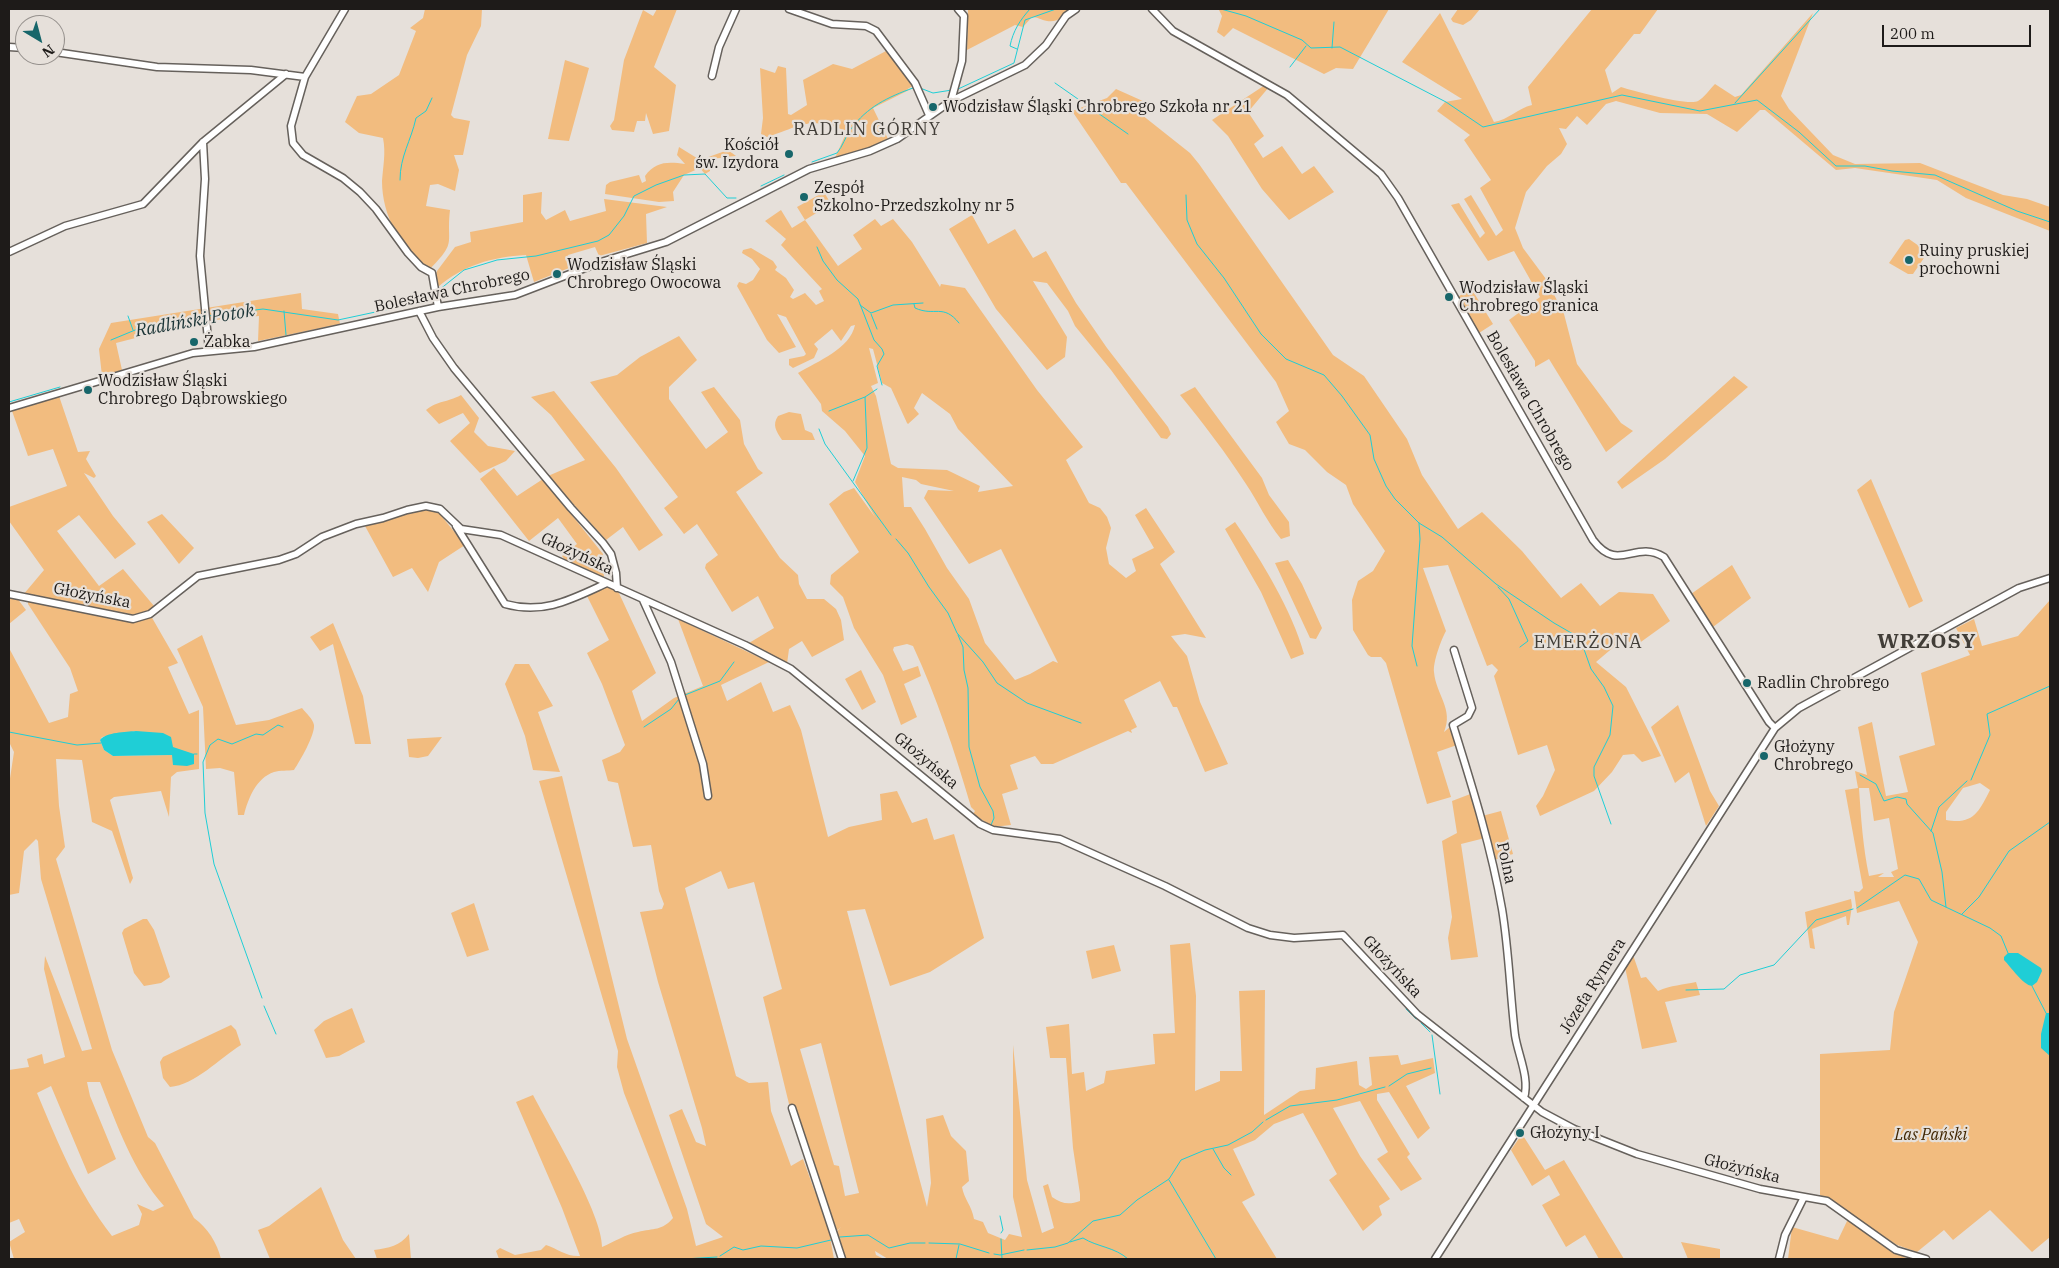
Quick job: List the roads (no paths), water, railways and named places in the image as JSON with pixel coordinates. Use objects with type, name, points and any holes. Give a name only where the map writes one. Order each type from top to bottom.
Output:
[{"type":"street","points":[[345,9],[305,77],[291,126],[293,143],[304,155],[343,178],[376,209],[408,253],[421,266],[432,273],[438,307]]},
{"type":"street","points":[[712,76],[719,47],[736,9]]},
{"type":"street","points":[[788,9],[832,24],[866,26],[876,31],[915,83],[929,115]]},
{"type":"street","points":[[951,101],[962,61],[964,16],[958,9]]},
{"type":"street","name":"Bolesława Chrobrego","points":[[9,408],[209,350],[254,347],[438,307],[515,295],[600,262],[666,242],[809,169],[886,145],[951,101],[1030,61],[1046,45],[1066,16],[1076,9]]},
{"type":"street","name":"Bolesława Chrobrego","points":[[1152,9],[1174,31],[1287,95],[1368,162],[1390,184],[1600,550],[1611,556],[1623,556],[1648,550],[1664,558],[1769,722],[1775,728]]},
{"type":"street","points":[[65,53],[157,67],[286,74],[305,77]]},
{"type":"street","points":[[9,252],[65,226],[143,204],[203,142],[286,74]]},
{"type":"street","points":[[203,142],[205,180],[200,256],[209,350]]},
{"type":"street","points":[[419,312],[433,338],[454,368],[611,554],[616,573],[617,588]]},
{"type":"street","name":"Głożyńska","points":[[9,594],[133,619],[150,614],[198,576],[279,560],[296,554],[322,537],[356,524],[426,506],[440,509],[455,525],[461,528],[501,535],[745,645],[791,669],[980,824],[993,830],[1060,839],[1165,886],[1248,928],[1270,935],[1294,938],[1343,935],[1417,1014],[1533,1106],[1574,1129],[1637,1154],[1751,1187],[1827,1201],[1896,1250],[1917,1258],[1926,1259]]},
{"type":"street","points":[[455,525],[505,604],[523,609],[542,608],[572,598],[606,583]]},
{"type":"street","name":"Józefa Rymera","points":[[1435,1259],[1775,728],[1799,708],[2019,588],[2050,578]]},
{"type":"street","points":[[643,600],[671,662],[703,764],[708,796]]},
{"type":"street","name":"Polna","points":[[1454,650],[1472,708],[1468,716],[1453,725],[1487,836],[1502,908],[1508,950],[1515,1034],[1527,1089],[1524,1098]]},
{"type":"street","points":[[792,1108],[842,1259]]},
{"type":"street","points":[[1779,1259],[1786,1235],[1807,1197]]},
{"type":"water","points":[[136,731],[163,733],[171,737],[173,747],[194,754],[194,764],[187,766],[173,765],[172,755],[113,756],[104,750],[100,740],[103,737],[116,733]]},
{"type":"water","points":[[2008,953],[2018,953],[2041,968],[2042,971],[2037,982],[2032,986],[2021,979],[2004,960]]},
{"type":"water","points":[[2046,1013],[2050,1013],[2050,1056],[2041,1048],[2041,1034]]},
{"type":"waterway","name":"Radliński Potok","points":[[1017,49],[1010,46],[1011,41],[1017,26],[1030,9]]},
{"type":"waterway","name":"Radliński Potok","points":[[956,90],[1014,63],[1025,20],[1056,9]]},
{"type":"waterway","points":[[1221,9],[1246,16],[1302,40],[1311,48],[1340,47],[1446,102],[1483,127],[1622,95],[1700,111],[1757,100],[1799,132],[1836,166],[1865,166],[1892,171],[1935,175],[2017,211],[2050,222]]},
{"type":"waterway","points":[[1735,103],[1820,9]]},
{"type":"waterway","points":[[1332,48],[1334,22]]},
{"type":"waterway","points":[[1290,67],[1306,46]]},
{"type":"waterway","points":[[1055,83],[1128,134]]},
{"type":"waterway","name":"Radliński Potok","points":[[812,162],[837,153],[857,121],[871,109],[887,99],[913,88]]},
{"type":"waterway","name":"Radliński Potok","points":[[920,88],[933,93],[952,90]]},
{"type":"waterway","points":[[400,180],[402,163],[416,118],[426,111],[432,98]]},
{"type":"waterway","name":"Radliński Potok","points":[[439,290],[464,270],[497,260],[536,256],[598,241],[609,235],[624,216],[634,196],[656,185],[684,175],[705,174],[727,198],[736,198]]},
{"type":"waterway","name":"Radliński Potok","points":[[761,186],[784,175]]},
{"type":"waterway","points":[[1186,195],[1187,220],[1197,244],[1224,278],[1261,334],[1286,359],[1324,375],[1342,396],[1370,435],[1374,459],[1386,486],[1395,499],[1419,523],[1442,537],[1496,584],[1580,638],[1591,669],[1604,687],[1613,706],[1610,735],[1594,767],[1594,776],[1611,824]]},
{"type":"waterway","points":[[817,247],[823,261],[837,280],[858,299],[874,340],[882,349],[884,354],[877,366],[882,385]]},
{"type":"waterway","name":"Radliński Potok","points":[[208,316],[263,309],[338,320],[413,304],[425,300],[434,294]]},
{"type":"waterway","points":[[860,305],[871,313],[893,305],[923,303]]},
{"type":"waterway","points":[[914,304],[915,308],[922,310],[948,313],[959,323]]},
{"type":"waterway","points":[[284,311],[286,335]]},
{"type":"waterway","points":[[871,314],[877,329]]},
{"type":"waterway","points":[[128,316],[133,330]]},
{"type":"waterway","name":"Radliński Potok","points":[[111,340],[140,328],[202,317]]},
{"type":"waterway","points":[[9,402],[60,387]]},
{"type":"waterway","points":[[853,481],[867,448],[865,397],[877,389]]},
{"type":"waterway","points":[[829,411],[865,397]]},
{"type":"waterway","points":[[819,429],[825,444],[891,535]]},
{"type":"waterway","points":[[1417,666],[1412,646],[1420,539],[1419,523]]},
{"type":"waterway","points":[[896,539],[908,553],[948,613],[957,633],[983,662],[997,683],[1027,703],[1081,723]]},
{"type":"waterway","points":[[1498,587],[1509,599],[1528,641],[1520,647]]},
{"type":"waterway","points":[[958,635],[963,647],[964,670],[968,688],[969,747],[980,787],[993,811],[994,818],[991,825]]},
{"type":"waterway","points":[[685,695],[720,681],[734,662]]},
{"type":"waterway","points":[[1971,780],[1990,735],[1987,714],[2050,686]]},
{"type":"waterway","points":[[644,727],[671,709],[679,699]]},
{"type":"waterway","points":[[262,998],[214,864],[205,813],[203,762],[210,745],[218,739],[232,744],[256,734],[263,735],[278,725],[283,727]]},
{"type":"waterway","points":[[9,732],[77,745],[101,743]]},
{"type":"waterway","points":[[1860,775],[1876,784],[1884,801],[1897,797],[1906,799],[1907,804],[1933,833],[1942,872],[1946,907]]},
{"type":"waterway","points":[[1931,831],[1939,807],[1967,781]]},
{"type":"waterway","points":[[1962,914],[1979,897],[2009,851],[2050,822]]},
{"type":"waterway","points":[[1857,908],[1905,875],[1919,879],[1931,900],[1990,928],[2001,936],[2008,953]]},
{"type":"waterway","points":[[1686,990],[1724,989],[1740,975],[1774,965],[1816,920],[1853,909]]},
{"type":"waterway","points":[[2032,986],[2046,1013]]},
{"type":"waterway","points":[[264,1006],[276,1034]]},
{"type":"waterway","points":[[1406,1009],[1416,1019]]},
{"type":"waterway","points":[[1421,1023],[1430,1032]]},
{"type":"waterway","points":[[1432,1035],[1440,1094]]},
{"type":"waterway","points":[[1389,1086],[1407,1074],[1431,1068]]},
{"type":"waterway","points":[[1266,1120],[1290,1106],[1337,1100],[1385,1087]]},
{"type":"waterway","points":[[1027,1250],[1055,1247],[1068,1243],[1093,1221],[1120,1215],[1137,1200],[1169,1179],[1181,1160],[1205,1150],[1228,1145],[1252,1132],[1263,1122]]},
{"type":"waterway","points":[[1213,1149],[1224,1168],[1231,1175]]},
{"type":"waterway","points":[[1169,1180],[1216,1259]]},
{"type":"waterway","points":[[1000,1216],[1003,1230],[1001,1233]]},
{"type":"waterway","points":[[840,1237],[868,1235],[889,1248],[910,1243],[925,1243]]},
{"type":"waterway","points":[[1070,1242],[1083,1238],[1117,1252],[1128,1259]]},
{"type":"waterway","points":[[1001,1239],[1002,1259]]},
{"type":"waterway","points":[[720,1256],[734,1247],[743,1250],[761,1246],[797,1248],[831,1240]]},
{"type":"waterway","points":[[929,1243],[960,1244],[989,1253]]},
{"type":"waterway","points":[[956,1259],[959,1245]]},
{"type":"waterway","points":[[994,1254],[1000,1255],[1024,1250]]},
{"type":"waterway","points":[[684,1259],[717,1257]]},
{"type":"place","name":"Wodzisław Śląski Chrobrego Szkoła nr 21","points":[[933,107]]},
{"type":"place","name":"Kościół św. Izydora","points":[[789,154]]},
{"type":"place","name":"Zespół Szkolno-Przedszkolny nr 5","points":[[804,197]]},
{"type":"place","name":"Ruiny pruskiej prochowni","points":[[1909,260]]},
{"type":"place","name":"Wodzisław Śląski Chrobrego Owocowa","points":[[557,274]]},
{"type":"place","name":"Wodzisław Śląski Chrobrego granica","points":[[1449,297]]},
{"type":"place","name":"Żabka","points":[[194,342]]},
{"type":"place","name":"Wodzisław Śląski Chrobrego Dąbrowskiego","points":[[88,390]]},
{"type":"place","name":"Radlin Chrobrego","points":[[1747,683]]},
{"type":"place","name":"Głożyny Chrobrego","points":[[1764,756]]},
{"type":"place","name":"Głożyny I","points":[[1520,1133]]},
{"type":"district","name":"RADLIN GÓRNY","points":[[867,130]]},
{"type":"district","name":"WRZOSY","points":[[1927,642]]},
{"type":"district","name":"EMERŻONA","points":[[1588,643]]},
{"type":"park label","name":"Las Pański","points":[[1931,1135]]}]
